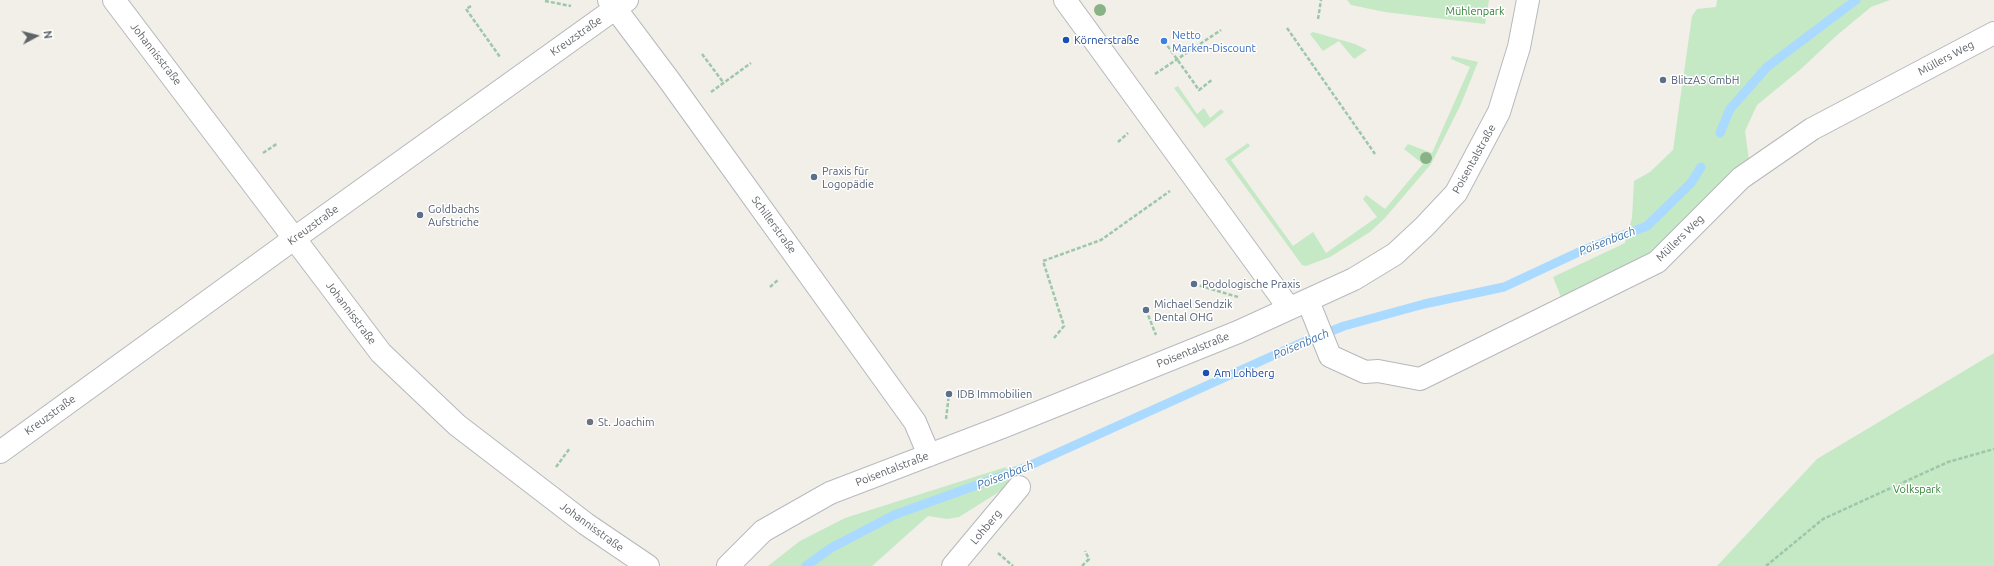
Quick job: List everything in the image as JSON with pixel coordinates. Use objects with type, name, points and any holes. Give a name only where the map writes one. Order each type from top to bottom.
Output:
[{"type":"street","name":"Johannisstraße","points":[[114,0],[381,353],[457,425],[586,524],[648,566]]},
{"type":"street","points":[[1065,0],[1298,305]]},
{"type":"street","name":"Poisentalstraße","points":[[728,566],[762,531],[830,493],[1238,332],[1354,279],[1395,254],[1424,227],[1456,193],[1499,112],[1519,47],[1528,0]]},
{"type":"street","name":"Kreuzstraße","points":[[0,452],[617,3]]},
{"type":"street","name":"Schillerstraße","points":[[617,3],[915,422],[929,455]]},
{"type":"street","name":"Müllers Weg","points":[[1298,305],[1322,336],[1330,356],[1365,372],[1378,372],[1420,379],[1657,262],[1741,178],[1812,129],[1994,32]]},
{"type":"street","name":"Lohberg","points":[[953,566],[1019,487]]},
{"type":"path","points":[[1318,19],[1321,0]]},
{"type":"path","points":[[545,1],[575,7]]},
{"type":"path","points":[[470,6],[466,9],[502,61]]},
{"type":"path","points":[[1287,28],[1375,154]]},
{"type":"path","points":[[1155,74],[1221,30]]},
{"type":"path","points":[[1164,41],[1176,60],[1199,90],[1213,79]]},
{"type":"path","points":[[702,54],[723,82]]},
{"type":"path","points":[[711,91],[751,63]]},
{"type":"path","points":[[1118,142],[1127,134]]},
{"type":"path","points":[[258,157],[278,143]]},
{"type":"path","points":[[1054,338],[1064,326],[1043,261],[1101,240],[1169,192]]},
{"type":"path","points":[[770,286],[777,281]]},
{"type":"path","points":[[1194,284],[1238,297]]},
{"type":"path","points":[[1146,310],[1157,339]]},
{"type":"path","points":[[945,420],[949,394]]},
{"type":"path","points":[[552,473],[570,448]]},
{"type":"path","points":[[1766,566],[1823,519],[1948,462],[1994,449]]},
{"type":"path","points":[[1082,566],[1089,559],[1085,551]]},
{"type":"green space","name":"Mühlenpark","points":[[1347,0],[1489,0],[1485,24],[1385,12],[1351,5]]},
{"type":"green space","points":[[1717,0],[1890,0],[1871,7],[1836,36],[1801,69],[1757,105],[1745,131],[1749,160],[1652,259],[1561,297],[1553,277],[1625,243],[1632,218],[1634,181],[1650,172],[1673,150],[1692,16],[1697,9],[1716,7]]},
{"type":"green space","points":[[1313,32],[1355,44],[1367,50],[1354,59],[1339,41],[1323,51],[1310,34]]},
{"type":"green space","points":[[1452,56],[1478,62],[1461,104],[1431,164],[1385,218],[1370,232],[1330,257],[1306,266],[1302,265],[1225,159],[1248,143],[1250,146],[1231,160],[1293,246],[1313,232],[1326,253],[1377,217],[1363,199],[1366,195],[1385,209],[1423,164],[1404,149],[1408,144],[1432,153],[1470,67],[1451,59]]},
{"type":"green space","points":[[1178,86],[1197,114],[1204,108],[1210,118],[1221,109],[1224,112],[1204,128],[1174,88]]},
{"type":"green space","name":"Volkspark","points":[[1994,353],[1994,566],[1717,566],[1817,459]]},
{"type":"green space","points":[[1006,467],[1010,485],[959,517],[947,519],[928,516],[872,566],[768,566],[800,541],[845,518]]},
{"type":"waterway","name":"Poisenbach","points":[[1720,133],[1730,109],[1767,67],[1856,0]]},
{"type":"waterway","name":"Poisenbach","points":[[806,566],[831,548],[894,515],[1024,468],[1301,343],[1344,326],[1424,304],[1504,287],[1581,251],[1647,226],[1691,183],[1701,167]]},
{"type":"place","name":"Körnerstraße","points":[[1066,40]]},
{"type":"place","name":"Netto Marken-Discount","points":[[1164,41]]},
{"type":"place","name":"BlitzAS GmbH","points":[[1663,80]]},
{"type":"place","name":"Praxis für Logopädie","points":[[814,177]]},
{"type":"place","name":"Goldbachs Aufstriche","points":[[420,215]]},
{"type":"place","name":"Podologische Praxis","points":[[1194,284]]},
{"type":"place","name":"Michael Sendzik Dental OHG","points":[[1146,310]]},
{"type":"place","name":"Am Lohberg","points":[[1206,373]]},
{"type":"place","name":"IDB Immobilien","points":[[949,394]]},
{"type":"place","name":"St. Joachim","points":[[590,422]]}]
